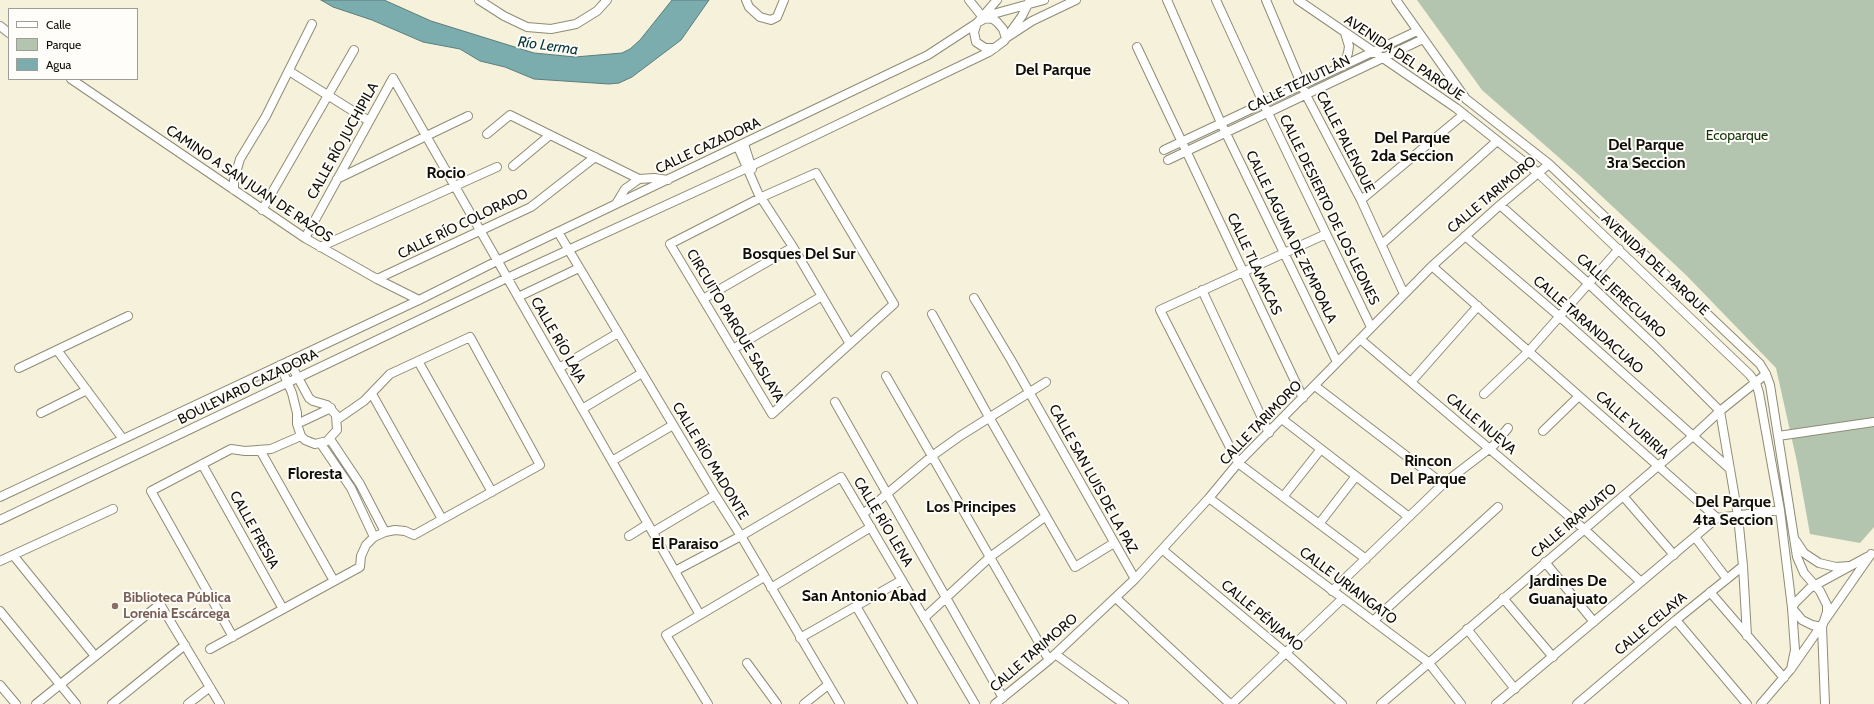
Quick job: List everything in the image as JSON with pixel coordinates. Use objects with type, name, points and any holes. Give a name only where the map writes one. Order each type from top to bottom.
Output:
[{"type":"street","points":[[479,0],[504,16],[527,27],[551,29],[576,24],[597,11],[607,0]]},
{"type":"street","points":[[746,0],[749,7],[760,17],[771,20],[777,17],[784,0]]},
{"type":"street","points":[[969,0],[983,17],[993,19],[997,22],[1003,29],[1006,38]]},
{"type":"street","name":"CALLE CAZADORA","points":[[419,300],[497,260],[668,180],[928,55],[977,23],[997,0]]},
{"type":"street","points":[[983,17],[1029,2],[1044,0]]},
{"type":"street","points":[[507,278],[749,167],[997,47],[1006,38],[1032,21],[1076,0]]},
{"type":"street","name":"CALLE LAGUNA DE ZEMPOALA","points":[[1167,0],[1221,123],[1337,362]]},
{"type":"street","name":"CALLE DESIERTO DE LOS LEONES","points":[[1216,0],[1263,103],[1372,328]]},
{"type":"street","name":"CALLE PALENQUE","points":[[1266,0],[1306,95],[1361,200],[1404,294]]},
{"type":"street","name":"AVENIDA DEL PARQUE","points":[[1298,0],[1464,114],[1538,173],[1744,368],[1756,383],[1780,510],[1792,608],[1796,650],[1791,669]]},
{"type":"street","name":"AVENIDA DEL PARQUE","points":[[1396,0],[1466,99],[1549,164],[1760,364],[1770,385],[1799,562],[1807,577],[1824,598],[1827,605],[1827,612],[1822,626]]},
{"type":"street","points":[[1006,38],[1029,2]]},
{"type":"street","points":[[977,23],[974,32],[976,42],[986,48],[997,47]]},
{"type":"street","points":[[234,190],[234,180],[240,159],[289,71],[312,24]]},
{"type":"street","points":[[0,26],[8,32]]},
{"type":"street","name":"CALLE TEZIUTLÁN","points":[[1164,150],[1418,31]]},
{"type":"street","points":[[1343,66],[1348,53],[1348,39],[1345,33]]},
{"type":"street","name":"CALLE TEZIUTLÁN","points":[[1168,160],[1423,39]]},
{"type":"street","name":"CALLE TLAMACAS","points":[[1137,47],[1303,398]]},
{"type":"street","points":[[262,210],[354,50]]},
{"type":"street","points":[[289,71],[369,121]]},
{"type":"street","name":"CALLE RÍO JUCHIPILA","points":[[305,238],[393,78]]},
{"type":"street","name":"CALLE RÍO LAJA","points":[[393,78],[700,615]]},
{"type":"street","name":"CAMINO A SAN JUAN DE RAZOS","points":[[72,80],[320,248],[419,300]]},
{"type":"street","points":[[1361,200],[1464,114]]},
{"type":"street","points":[[487,134],[510,115],[639,179]]},
{"type":"street","points":[[337,179],[468,116]]},
{"type":"street","points":[[513,166],[550,135]]},
{"type":"street","points":[[1382,244],[1497,141]]},
{"type":"street","points":[[741,145],[749,167],[764,199],[850,344]]},
{"type":"street","name":"CALLE RÍO COLORADO","points":[[377,279],[531,207],[595,157]]},
{"type":"street","name":"CALLE TARIMORO","points":[[995,704],[1052,657],[1135,579],[1163,550],[1238,464],[1432,266],[1464,236],[1549,164]]},
{"type":"street","points":[[320,248],[497,167]]},
{"type":"street","name":"CIRCUITO PARQUE SASLAYA","points":[[816,173],[894,304],[772,414],[670,244],[764,199],[816,173]]},
{"type":"street","points":[[616,204],[624,189],[639,179],[654,178],[668,180]]},
{"type":"street","name":"CALLE JERECUARO","points":[[1500,205],[1588,283],[1655,346],[1720,411]]},
{"type":"street","name":"CALLE RÍO MADONTE","points":[[558,232],[840,704]]},
{"type":"street","points":[[1326,234],[1160,310],[1238,464],[1366,559]]},
{"type":"street","name":"CALLE TARANDACUAO","points":[[1464,236],[1558,316],[1730,469]]},
{"type":"street","points":[[703,299],[793,247]]},
{"type":"street","points":[[1484,394],[1529,352],[1558,316],[1619,249]]},
{"type":"street","name":"CALLE YURIRIA","points":[[1432,266],[1717,518]]},
{"type":"street","points":[[518,297],[579,268]]},
{"type":"street","name":"BOULEVARD CAZADORA","points":[[0,520],[507,278]]},
{"type":"street","points":[[1202,290],[1269,433]]},
{"type":"street","points":[[733,349],[822,296]]},
{"type":"street","name":"CALLE SAN LUIS DE LA PAZ","points":[[974,298],[1135,579]]},
{"type":"street","name":"BOULEVARD CAZADORA","points":[[0,496],[419,300]]},
{"type":"street","points":[[1411,382],[1478,306]]},
{"type":"street","points":[[932,314],[1075,567],[1114,543]]},
{"type":"street","points":[[19,368],[128,316]]},
{"type":"street","points":[[559,368],[618,333]]},
{"type":"street","points":[[210,649],[360,567],[366,545],[374,537],[385,532],[395,530],[414,535],[540,465],[470,337],[390,374],[372,394],[338,419]]},
{"type":"street","name":"CALLE NUEVA","points":[[1360,339],[1584,529],[1641,582]]},
{"type":"street","points":[[56,350],[123,439]]},
{"type":"street","points":[[280,365],[295,403],[296,424],[301,436],[310,442],[321,444],[330,439],[337,430],[338,419],[332,408],[309,398],[289,361]]},
{"type":"street","points":[[418,361],[492,492]]},
{"type":"street","points":[[582,409],[642,373]]},
{"type":"street","name":"CALLE IRAPUATO","points":[[1381,704],[1428,662],[1693,436],[1720,411],[1766,374]]},
{"type":"street","points":[[886,376],[990,557],[1052,657],[1124,704]]},
{"type":"street","points":[[863,514],[932,456],[989,417],[1046,382]]},
{"type":"street","points":[[1315,386],[1443,484]]},
{"type":"street","points":[[41,413],[87,390]]},
{"type":"street","points":[[372,394],[442,519]]},
{"type":"street","points":[[1543,431],[1580,396]]},
{"type":"street","points":[[835,402],[1003,698]]},
{"type":"street","points":[[296,424],[332,408]]},
{"type":"street","points":[[1720,411],[1738,516],[1748,636]]},
{"type":"street","points":[[1282,419],[1409,517]]},
{"type":"street","points":[[1778,436],[1874,422]]},
{"type":"street","points":[[612,461],[673,425]]},
{"type":"street","points":[[1332,591],[1443,484],[1490,449],[1508,428]]},
{"type":"street","points":[[233,637],[151,491],[231,449],[260,450],[281,446],[301,436]]},
{"type":"street","points":[[330,439],[360,484],[385,532]]},
{"type":"street","points":[[321,444],[351,488],[374,537]]},
{"type":"street","points":[[260,450],[334,581]]},
{"type":"street","points":[[1283,497],[1321,450]]},
{"type":"street","name":"CALLE FRESIA","points":[[202,464],[283,609]]},
{"type":"street","points":[[1319,524],[1356,476]]},
{"type":"street","name":"CALLE RÍO LENA","points":[[741,536],[841,477],[975,704]]},
{"type":"street","points":[[653,532],[715,495]]},
{"type":"street","points":[[1623,496],[1674,555]]},
{"type":"street","name":"CALLE URIANGATO","points":[[1209,498],[1428,662],[1461,704]]},
{"type":"street","points":[[1373,621],[1498,507]]},
{"type":"street","points":[[0,561],[113,509]]},
{"type":"street","points":[[1496,704],[1717,518],[1780,510]]},
{"type":"street","points":[[924,618],[990,557],[1046,516]]},
{"type":"street","points":[[629,536],[648,524]]},
{"type":"street","points":[[771,588],[871,527]]},
{"type":"street","points":[[675,571],[741,536]]},
{"type":"street","points":[[1695,537],[1727,579]]},
{"type":"street","points":[[1794,538],[1804,553],[1819,563],[1836,567],[1854,566]]},
{"type":"street","name":"CALLE PÉNJAMO","points":[[1163,550],[1286,653],[1342,704]]},
{"type":"street","points":[[1822,626],[1807,623],[1798,616],[1792,608],[1802,595],[1815,586],[1854,566],[1873,553]]},
{"type":"street","points":[[1761,704],[1791,669],[1873,553]]},
{"type":"street","points":[[13,555],[95,656]]},
{"type":"street","points":[[1545,562],[1594,622]]},
{"type":"street","name":"CALLE CELAYA","points":[[1577,704],[1676,620],[1743,566]]},
{"type":"street","points":[[708,704],[666,635],[764,577]]},
{"type":"street","points":[[800,638],[902,580]]},
{"type":"street","points":[[1710,592],[1784,678]]},
{"type":"street","points":[[1116,598],[1231,704],[1342,599]]},
{"type":"street","points":[[1503,598],[1553,657]]},
{"type":"street","points":[[36,704],[160,604],[220,704]]},
{"type":"street","points":[[856,606],[913,704]]},
{"type":"street","points":[[0,611],[76,704]]},
{"type":"street","points":[[1676,620],[1747,704]]},
{"type":"street","points":[[1822,626],[1825,704]]},
{"type":"street","points":[[1467,629],[1515,688]]},
{"type":"street","points":[[112,704],[185,645]]},
{"type":"street","points":[[747,663],[777,704]]},
{"type":"street","points":[[804,704],[828,684]]},
{"type":"street","points":[[0,685],[16,704]]},
{"type":"street","points":[[188,704],[210,687]]},
{"type":"green space","name":"Ecoparque","points":[[1417,0],[1874,0],[1874,527],[1860,543],[1810,534],[1797,462],[1776,368],[1686,275],[1580,176],[1482,90]]},
{"type":"water","points":[[321,0],[384,0],[431,21],[534,53],[575,57],[622,53],[630,49],[640,40],[672,0],[709,0],[681,40],[632,77],[619,83],[609,84],[534,79],[505,67],[480,61],[460,49],[423,42],[372,20],[333,7]]},
{"type":"place","name":"Biblioteca Pública Lorenia Escárcega","points":[[115,606]]},
{"type":"district","name":"Del Parque","points":[[1053,70]]},
{"type":"district","name":"Del Parque 2da Seccion","points":[[1412,147]]},
{"type":"district","name":"Del Parque 3ra Seccion","points":[[1646,154]]},
{"type":"district","name":"Rocio","points":[[446,173]]},
{"type":"district","name":"Bosques Del Sur","points":[[799,254]]},
{"type":"district","name":"Rincon Del Parque","points":[[1428,470]]},
{"type":"district","name":"Floresta","points":[[315,474]]},
{"type":"district","name":"Los Principes","points":[[971,507]]},
{"type":"district","name":"Del Parque 4ta Seccion","points":[[1733,511]]},
{"type":"district","name":"El Paraiso","points":[[685,544]]},
{"type":"district","name":"Jardines De Guanajuato","points":[[1568,590]]},
{"type":"district","name":"San Antonio Abad","points":[[864,596]]},
{"type":"water label","name":"Río Lerma","points":[[548,46]]}]
